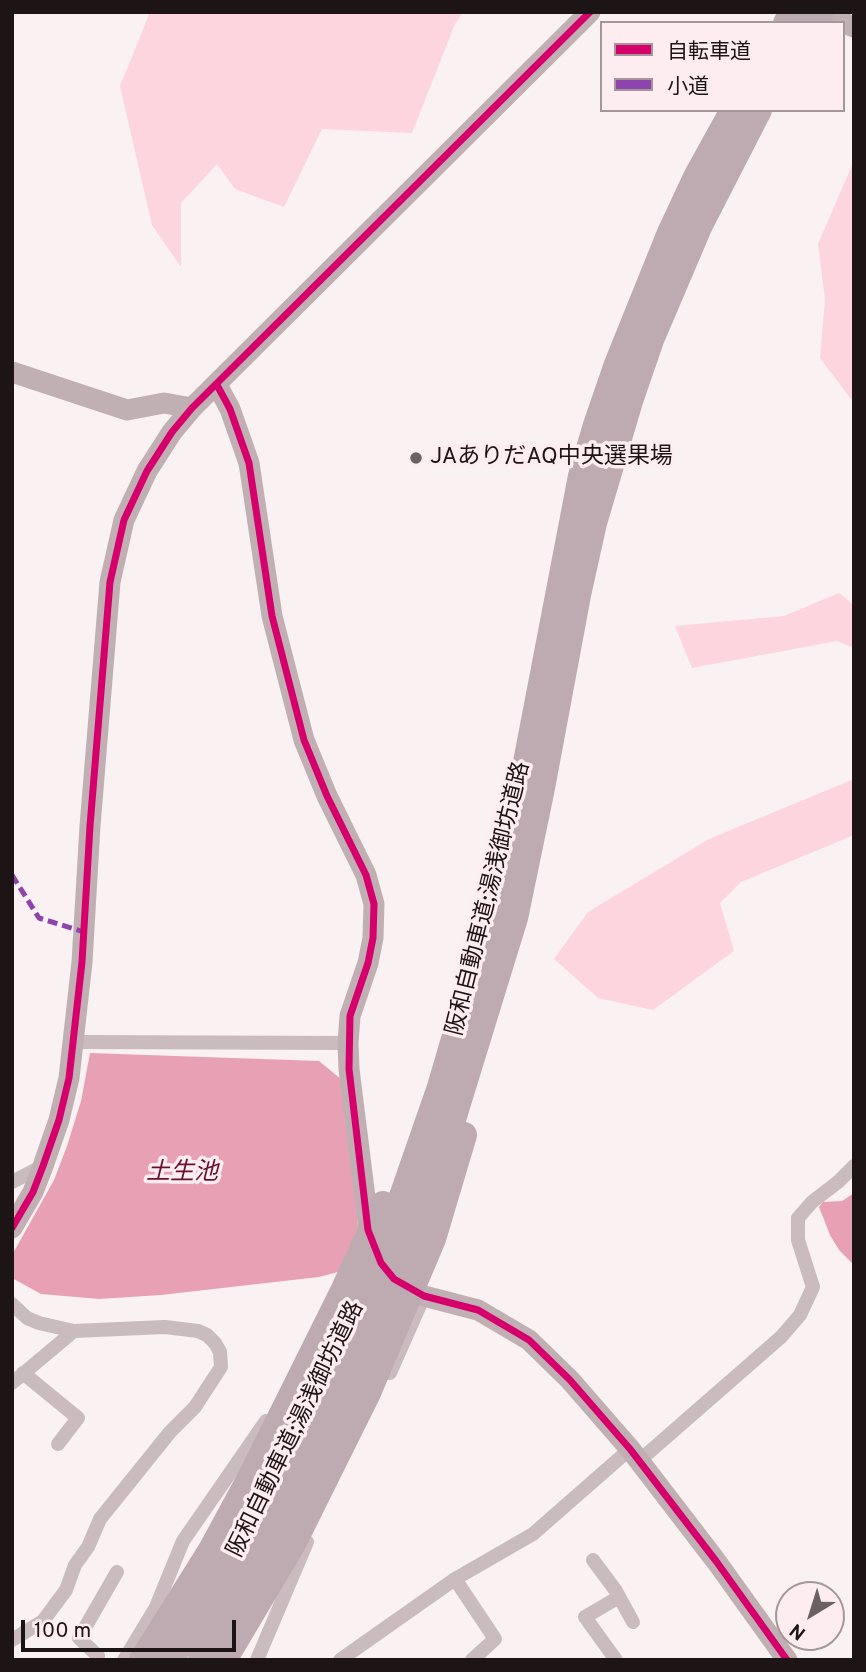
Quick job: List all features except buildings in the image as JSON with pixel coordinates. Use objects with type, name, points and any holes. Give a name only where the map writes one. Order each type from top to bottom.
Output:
[{"type":"highway","name":"阪和自動車道;湯浅御坊道路","points":[[201,1660],[263,1553],[358,1363],[401,1263],[441,1123],[522,783],[581,476],[617,364],[669,235],[696,177],[732,112]]},
{"type":"highway","name":"阪和自動車道;湯浅御坊道路","points":[[171,1660],[264,1505],[329,1373],[392,1226],[441,1123],[514,918],[580,583],[594,523],[630,401],[651,340],[694,237],[758,112]]},
{"type":"highway","points":[[142,1660],[211,1550],[250,1478],[383,1204],[441,1123]]},
{"type":"highway","points":[[226,1656],[294,1542],[368,1393],[433,1239],[441,1123]]},
{"type":"street","points":[[12,1228],[33,1192],[59,1120],[74,1042],[110,582],[124,520],[147,471],[172,432],[192,408],[590,12]]},
{"type":"street","points":[[820,12],[840,21]]},
{"type":"street","points":[[12,372],[127,410],[164,403],[192,408]]},
{"type":"street","points":[[217,385],[230,409],[249,463],[272,616],[304,740],[327,796],[366,875],[374,904],[373,938],[368,963],[350,1016],[348,1043],[368,1230],[381,1263],[394,1279],[424,1296],[478,1310],[529,1340],[570,1380],[635,1455],[787,1660]]},
{"type":"street","points":[[74,1042],[348,1043]]},
{"type":"street","points":[[12,1182],[43,1166]]},
{"type":"street","points":[[340,1660],[455,1580],[533,1534],[782,1337],[800,1315],[813,1287],[799,1240],[798,1218],[812,1202],[854,1166]]},
{"type":"street","points":[[257,1660],[302,1552],[424,1296]]},
{"type":"street","points":[[12,1304],[27,1318],[40,1324],[74,1331],[164,1327],[198,1331],[215,1343],[220,1352],[221,1367],[195,1407],[170,1432],[100,1519],[88,1547],[75,1565],[66,1590],[43,1621],[12,1640]]},
{"type":"street","points":[[124,1660],[156,1607],[183,1541],[262,1427],[318,1324],[402,1346]]},
{"type":"street","points":[[58,1444],[78,1418],[18,1378],[74,1331]]},
{"type":"street","points":[[593,1560],[633,1622]]},
{"type":"street","points":[[96,1660],[98,1657],[79,1638],[117,1572]]},
{"type":"street","points":[[455,1580],[495,1639],[472,1660]]},
{"type":"street","points":[[616,1660],[585,1617],[619,1597]]},
{"type":"shaded area","points":[[150,12],[463,12],[455,24],[412,133],[322,129],[284,207],[235,189],[217,164],[181,203],[181,267],[152,225],[120,86]]},
{"type":"shaded area","points":[[854,161],[854,403],[820,358],[825,299],[818,244]]},
{"type":"shaded area","points":[[839,593],[854,605],[854,648],[837,641],[692,668],[675,626],[784,616]]},
{"type":"shaded area","points":[[854,779],[854,835],[741,882],[720,903],[734,951],[653,1010],[598,998],[554,959],[588,912],[709,839]]},
{"type":"water","name":"土生池","points":[[90,1053],[319,1061],[347,1084],[361,1266],[319,1277],[161,1295],[99,1299],[41,1294],[12,1278],[12,1255],[54,1180],[67,1146],[81,1101]]},
{"type":"water","points":[[854,1193],[854,1265],[839,1250],[819,1207],[823,1202],[842,1201]]},
{"type":"marked path","points":[[12,875],[39,918],[84,932]]},
{"type":"cycle path","points":[[12,1228],[33,1192],[43,1166],[59,1120],[69,1078],[82,962],[110,582],[124,520],[147,471],[172,432],[192,408],[590,12]]},
{"type":"cycle path","points":[[217,385],[230,409],[249,463],[272,616],[304,740],[327,796],[366,875],[374,904],[373,938],[368,963],[350,1016],[349,1069],[368,1230],[381,1263],[394,1279],[424,1296],[478,1310],[529,1340],[570,1380],[630,1449],[716,1561],[787,1660]]},
{"type":"place","name":"JAありだAQ中央選果場","points":[[416,458]]}]
